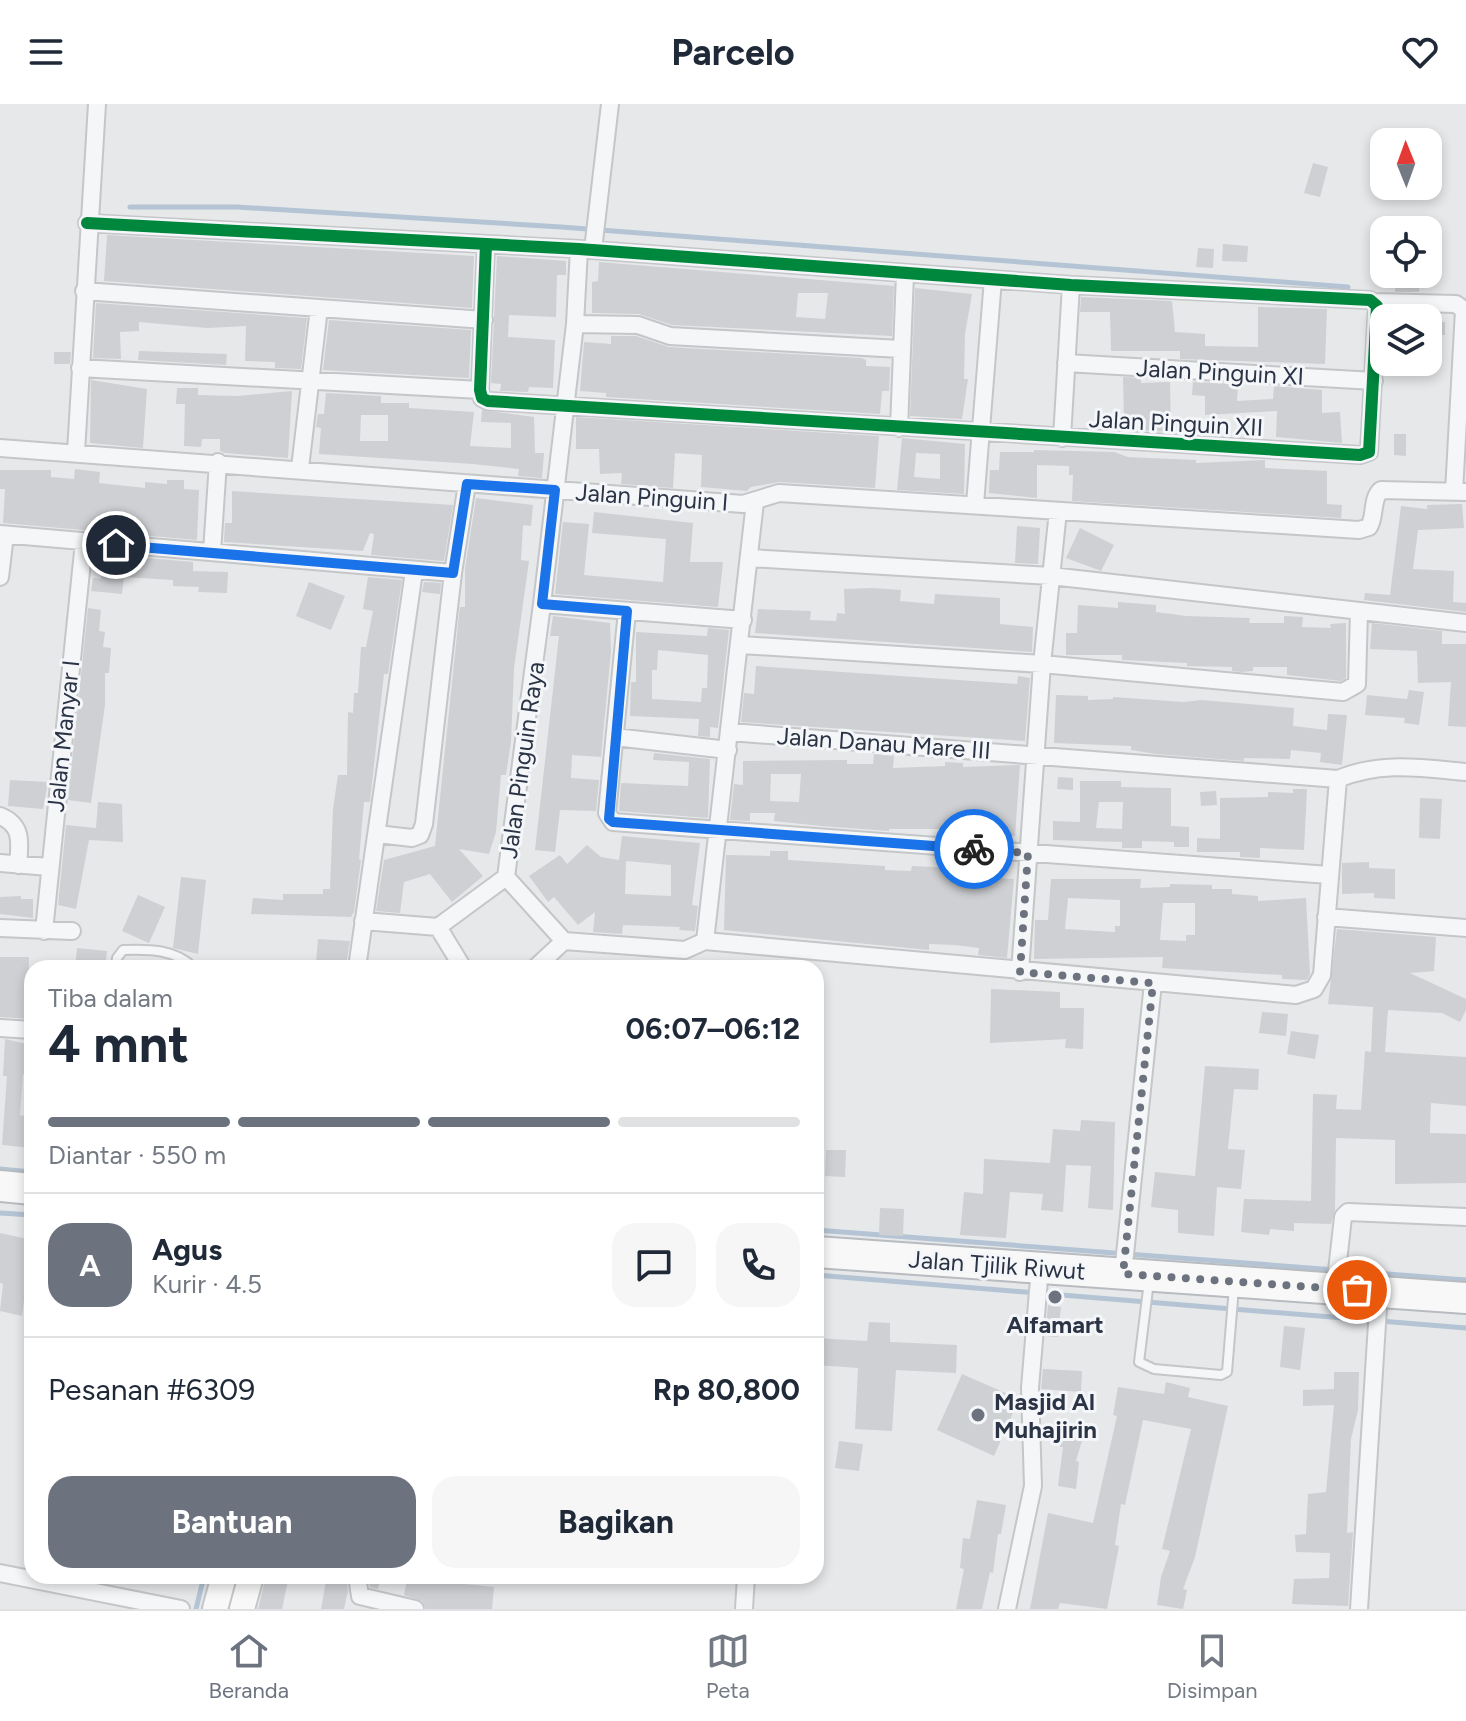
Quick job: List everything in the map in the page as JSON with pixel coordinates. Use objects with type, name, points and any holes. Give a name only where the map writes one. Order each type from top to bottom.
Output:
[{"type":"highway","points":[[0,1186],[24,1188]]},
{"type":"highway","name":"Jalan Tjilik Riwut","points":[[824,1253],[1466,1298]]},
{"type":"street","points":[[76,452],[87,223],[97,104]]},
{"type":"street","name":"Jalan Pinguin Raya","points":[[564,941],[506,877],[542,604],[563,404],[610,104]]},
{"type":"street","points":[[87,223],[586,250],[1071,285],[1456,304],[1464,310],[1460,492]]},
{"type":"street","points":[[80,368],[480,390],[486,244]]},
{"type":"street","points":[[899,428],[905,274]]},
{"type":"street","points":[[975,504],[993,279]]},
{"type":"street","points":[[1062,438],[1071,285]]},
{"type":"street","points":[[84,291],[484,320]]},
{"type":"street","points":[[1374,381],[1375,302]]},
{"type":"street","points":[[300,468],[319,308]]},
{"type":"street","points":[[575,324],[638,325],[670,336],[900,349]]},
{"type":"street","name":"Jalan Pinguin XI","points":[[1066,363],[1374,381]]},
{"type":"street","name":"Jalan Pinguin XII","points":[[480,390],[482,398],[488,401],[980,434],[1360,455],[1369,452],[1374,381]]},
{"type":"street","name":"Jalan Pinguin I","points":[[0,448],[300,468],[555,490],[755,502],[765,495],[779,493],[1359,530],[1369,527],[1373,520],[1376,494],[1381,490],[1460,492]]},
{"type":"street","points":[[212,552],[218,462]]},
{"type":"street","points":[[377,834],[412,838],[420,835],[424,824],[453,573],[467,484]]},
{"type":"street","points":[[705,941],[755,502]]},
{"type":"street","points":[[1020,972],[1038,754],[1042,664],[1058,511]]},
{"type":"street","points":[[0,577],[3,534],[453,573]]},
{"type":"street","name":"Jalan Manyar I","points":[[44,931],[84,542]]},
{"type":"street","points":[[750,558],[1051,576],[1466,623]]},
{"type":"street","points":[[358,960],[414,571]]},
{"type":"street","points":[[542,604],[743,620]]},
{"type":"street","points":[[627,611],[609,819],[613,822],[1329,875]]},
{"type":"street","points":[[741,645],[1042,664],[1343,692],[1357,684],[1359,611]]},
{"type":"street","name":"Jalan Danau Mare III","points":[[730,732],[1338,779]]},
{"type":"street","points":[[615,737],[728,750]]},
{"type":"street","points":[[544,960],[564,941],[685,950],[705,941],[1296,995],[1318,984],[1322,975],[1338,779],[1364,768],[1382,766],[1466,772]]},
{"type":"street","points":[[0,816],[17,828],[20,839],[18,865]]},
{"type":"street","points":[[0,863],[49,867]]},
{"type":"street","points":[[363,921],[438,927],[506,877]]},
{"type":"street","points":[[1326,917],[1466,928]]},
{"type":"street","points":[[438,927],[458,960]]},
{"type":"street","points":[[0,928],[72,931]]},
{"type":"street","points":[[1136,1275],[1153,983]]},
{"type":"street","points":[[0,1028],[24,1030]]},
{"type":"street","points":[[1335,1289],[1342,1223],[1348,1212],[1466,1217]]},
{"type":"street","points":[[1007,1609],[1033,1486],[1030,1388],[1040,1267]]},
{"type":"street","points":[[1359,1609],[1379,1292]]},
{"type":"street","points":[[0,1573],[24,1578]]},
{"type":"street","points":[[55,1584],[181,1609]]},
{"type":"street","points":[[215,1609],[222,1584]]},
{"type":"street","points":[[242,1609],[249,1584]]},
{"type":"street","points":[[358,1584],[360,1596],[415,1609]]},
{"type":"street","points":[[744,1609],[746,1584]]},
{"type":"lane","points":[[117,960],[123,950],[147,949],[175,955],[182,960]]},
{"type":"lane","points":[[1136,1275],[1139,1362],[1154,1369],[1221,1375],[1227,1372],[1235,1282]]},
{"type":"building","points":[[1313,163],[1328,167],[1320,197],[1304,193]]},
{"type":"building","points":[[107,235],[474,256],[472,308],[104,281]]},
{"type":"building","points":[[1223,244],[1248,246],[1247,262],[1222,261]]},
{"type":"building","points":[[1198,248],[1214,249],[1213,268],[1196,267]]},
{"type":"building","points":[[497,256],[566,261],[566,275],[557,275],[556,317],[509,315],[508,337],[555,340],[553,388],[529,387],[528,392],[500,391],[501,384],[491,383]]},
{"type":"building","points":[[599,262],[894,286],[892,336],[672,325],[639,314],[592,313],[592,282],[598,281]],"holes":[[[798,293],[828,293],[825,319],[796,317]]]},
{"type":"building","points":[[915,288],[972,294],[965,334],[964,379],[968,379],[962,419],[910,416]]},
{"type":"building","points":[[1395,288],[1419,288],[1419,292],[1395,292]]},
{"type":"building","points":[[1081,297],[1172,301],[1175,332],[1205,334],[1205,346],[1258,347],[1258,307],[1327,309],[1325,364],[1180,359],[1180,351],[1111,351],[1110,312],[1080,312]]},
{"type":"building","points":[[96,303],[307,318],[301,369],[275,368],[275,362],[245,361],[246,326],[207,328],[139,322],[139,331],[120,332],[121,359],[93,358]]},
{"type":"building","points":[[329,320],[471,330],[469,378],[323,370]]},
{"type":"building","points":[[611,336],[636,336],[669,347],[862,358],[866,360],[866,366],[890,367],[889,391],[882,391],[880,414],[606,397],[606,393],[580,391],[584,342],[611,344]]},
{"type":"building","points":[[139,351],[227,354],[226,365],[138,360]]},
{"type":"building","points":[[54,352],[71,352],[70,364],[54,364]]},
{"type":"building","points":[[1123,377],[1141,378],[1141,383],[1170,382],[1171,432],[1140,430],[1140,420],[1124,421]]},
{"type":"building","points":[[91,380],[147,389],[143,448],[90,443]]},
{"type":"building","points":[[1193,382],[1238,384],[1237,401],[1273,399],[1274,386],[1322,390],[1322,413],[1340,412],[1342,443],[1276,437],[1277,411],[1205,415],[1205,396],[1192,395]]},
{"type":"building","points":[[177,388],[198,388],[198,395],[237,396],[292,391],[288,458],[225,453],[220,451],[220,439],[202,439],[201,447],[184,446],[185,404],[176,404]]},
{"type":"building","points":[[326,393],[381,396],[381,403],[409,403],[409,408],[474,412],[470,446],[511,448],[511,423],[481,422],[482,410],[534,417],[535,453],[544,453],[542,478],[518,476],[519,469],[473,464],[319,454],[321,428],[316,427],[318,414],[324,414]],"holes":[[[361,415],[388,415],[388,441],[360,441]]]},
{"type":"building","points":[[576,417],[879,436],[875,488],[780,482],[751,487],[747,491],[701,487],[702,455],[675,453],[673,488],[621,484],[622,473],[600,474],[599,449],[576,449]]},
{"type":"building","points":[[1394,434],[1406,434],[1406,456],[1394,455]]},
{"type":"building","points":[[902,438],[965,444],[964,494],[897,490]],"holes":[[[916,453],[940,454],[940,479],[914,477]]]},
{"type":"building","points":[[1000,452],[1114,452],[1128,457],[1196,460],[1196,463],[1265,460],[1265,468],[1327,471],[1327,504],[1342,505],[1341,518],[1072,501],[1073,475],[1069,475],[1069,466],[1037,465],[1037,498],[989,493],[990,470],[999,470]]},
{"type":"building","points":[[75,469],[100,472],[99,483],[145,488],[145,482],[167,484],[167,480],[184,480],[184,489],[199,490],[197,540],[3,523],[5,489],[0,489],[0,470],[51,470],[51,477],[74,479]]},
{"type":"building","points":[[232,491],[453,505],[444,561],[371,555],[374,534],[370,533],[363,551],[224,542],[225,523],[232,523]]},
{"type":"building","points":[[476,498],[533,505],[531,526],[523,525],[521,560],[529,561],[514,668],[511,742],[506,775],[501,775],[496,832],[489,854],[459,849],[483,876],[452,902],[430,874],[404,882],[400,913],[376,911],[384,860],[435,846],[459,615],[460,607],[465,607],[465,569]]},
{"type":"building","points":[[1462,504],[1464,528],[1418,530],[1413,569],[1454,571],[1453,602],[1466,603],[1466,612],[1364,600],[1365,593],[1390,595],[1401,506],[1427,509],[1427,505]]},
{"type":"building","points":[[594,512],[693,523],[690,562],[723,562],[718,607],[555,594],[563,522],[589,524],[584,575],[663,582],[666,539],[592,533]]},
{"type":"building","points":[[1017,526],[1040,528],[1038,564],[1015,563]]},
{"type":"building","points":[[1080,528],[1114,545],[1101,571],[1066,558]]},
{"type":"building","points":[[102,554],[193,562],[193,571],[228,572],[227,593],[198,592],[199,587],[173,586],[173,580],[124,577],[122,594],[91,591],[93,578],[101,579]]},
{"type":"building","points":[[368,577],[402,580],[388,674],[384,674],[370,802],[364,802],[354,912],[351,917],[251,914],[253,898],[283,900],[283,894],[323,894],[323,889],[330,889],[333,809],[338,775],[347,775],[348,712],[353,713],[354,693],[358,693],[361,647],[366,647],[373,611],[363,609]]},
{"type":"building","points":[[309,582],[345,596],[331,630],[296,616]]},
{"type":"building","points":[[424,582],[441,583],[440,594],[422,592]]},
{"type":"building","points":[[844,589],[901,590],[900,601],[934,604],[935,594],[1000,598],[1000,624],[1033,627],[1032,652],[755,633],[758,609],[811,611],[810,620],[836,621],[837,613],[845,614]]},
{"type":"building","points":[[1118,602],[1156,605],[1156,612],[1186,616],[1250,618],[1249,623],[1284,623],[1284,616],[1303,617],[1302,627],[1331,628],[1330,624],[1346,623],[1346,678],[1341,681],[1287,675],[1287,667],[1253,667],[1253,671],[1241,672],[1232,671],[1232,667],[1122,660],[1122,655],[1066,655],[1066,633],[1077,633],[1078,605],[1118,608]]},
{"type":"building","points":[[88,608],[101,610],[99,631],[105,632],[103,647],[111,648],[109,673],[105,673],[105,705],[91,803],[68,800]]},
{"type":"building","points":[[553,616],[610,623],[611,651],[601,757],[572,755],[571,778],[599,780],[596,811],[560,810],[555,852],[535,850],[559,636],[550,636]]},
{"type":"building","points":[[1372,623],[1442,631],[1442,644],[1466,644],[1466,727],[1448,726],[1451,682],[1418,683],[1417,651],[1370,649]]},
{"type":"building","points":[[708,628],[729,630],[718,728],[710,727],[710,737],[698,736],[699,719],[630,716],[631,682],[636,682],[636,632],[707,636]],"holes":[[[658,650],[708,655],[707,688],[702,688],[701,702],[652,699],[652,670],[657,670]]]},
{"type":"building","points":[[756,666],[1017,684],[1018,676],[1030,678],[1025,741],[741,722],[744,693],[754,694]]},
{"type":"building","points":[[1409,690],[1424,692],[1419,725],[1404,723],[1405,718],[1365,715],[1367,695],[1407,699]]},
{"type":"building","points":[[1056,695],[1088,696],[1088,700],[1113,697],[1184,702],[1201,700],[1294,708],[1293,726],[1327,730],[1328,714],[1347,715],[1342,765],[1320,762],[1321,753],[1291,750],[1290,759],[1244,758],[1244,761],[1156,754],[1131,750],[1131,746],[1054,743]]},
{"type":"building","points":[[654,753],[710,759],[708,818],[619,811],[621,783],[688,786],[689,762],[653,760]]},
{"type":"building","points":[[874,754],[894,756],[893,768],[945,766],[945,762],[963,763],[963,767],[1020,765],[1015,836],[963,837],[963,832],[941,829],[889,831],[821,826],[774,821],[775,813],[750,813],[750,821],[730,820],[734,784],[743,785],[743,761],[847,760],[847,764],[873,764]],"holes":[[[771,774],[801,774],[799,802],[770,801]]]},
{"type":"building","points":[[1058,777],[1073,778],[1073,790],[1057,789]]},
{"type":"building","points":[[10,780],[48,782],[43,809],[8,806]]},
{"type":"building","points":[[1080,781],[1121,781],[1121,787],[1171,788],[1171,826],[1189,827],[1189,847],[1174,847],[1174,842],[1142,841],[1142,848],[1122,848],[1122,842],[1053,840],[1053,821],[1080,822]],"holes":[[[1099,802],[1123,802],[1122,829],[1096,828]]]},
{"type":"building","points":[[1293,789],[1307,789],[1304,850],[1260,848],[1260,858],[1240,857],[1240,852],[1197,852],[1197,838],[1220,839],[1220,798],[1268,797],[1268,792],[1293,793]]},
{"type":"building","points":[[1216,791],[1217,805],[1201,806],[1200,792]]},
{"type":"building","points":[[1420,798],[1442,799],[1440,839],[1419,838]]},
{"type":"building","points":[[98,802],[122,804],[123,842],[89,840],[76,909],[58,905],[66,825],[96,828]]},
{"type":"building","points":[[622,836],[700,843],[692,905],[698,906],[695,931],[679,930],[680,927],[623,925],[622,934],[593,932],[595,912],[578,925],[554,897],[548,902],[529,876],[560,855],[567,864],[587,845],[601,857],[619,860]],"holes":[[[626,861],[671,865],[671,896],[625,894]]]},
{"type":"building","points":[[770,851],[788,851],[788,860],[885,866],[885,870],[911,871],[912,866],[956,868],[956,872],[978,873],[978,877],[1014,879],[1007,958],[978,955],[979,948],[955,945],[929,944],[929,950],[724,930],[726,855],[770,856]]},
{"type":"building","points":[[1369,862],[1369,868],[1395,869],[1395,899],[1374,898],[1374,893],[1342,894],[1342,863]]},
{"type":"building","points":[[181,877],[206,880],[198,954],[173,948]]},
{"type":"building","points":[[1051,879],[1141,879],[1140,888],[1170,887],[1170,884],[1212,885],[1212,889],[1232,889],[1232,894],[1258,896],[1258,901],[1306,898],[1310,974],[1307,980],[1282,979],[1282,975],[1162,968],[1163,957],[1034,959],[1035,920],[1048,920]],"holes":[[[1068,898],[1120,900],[1120,926],[1115,926],[1115,932],[1065,929]],[[1163,903],[1195,903],[1195,935],[1186,935],[1186,941],[1160,940]]]},
{"type":"building","points":[[138,895],[165,907],[149,943],[122,931]]},
{"type":"building","points":[[21,896],[21,899],[33,899],[33,918],[0,914],[0,897]]},
{"type":"building","points":[[1337,929],[1436,937],[1434,971],[1410,973],[1466,999],[1466,1010],[1460,1022],[1442,1013],[1388,1010],[1385,1052],[1466,1057],[1466,1106],[1431,1103],[1430,1133],[1466,1134],[1466,1183],[1395,1184],[1395,1140],[1336,1138],[1335,1210],[1331,1224],[1294,1223],[1294,1231],[1270,1229],[1269,1235],[1241,1232],[1244,1199],[1311,1201],[1313,1094],[1337,1095],[1336,1109],[1361,1110],[1365,1051],[1371,1052],[1373,1007],[1328,1004]]},
{"type":"building","points":[[318,939],[350,941],[347,960],[316,960]]},
{"type":"building","points":[[77,948],[107,951],[106,960],[76,960]]},
{"type":"building","points":[[0,957],[29,957],[29,960],[24,960],[24,1018],[0,1017]]},
{"type":"building","points":[[991,989],[1060,992],[1060,1008],[1084,1008],[1083,1049],[1065,1048],[1066,1039],[990,1043]]},
{"type":"building","points":[[1262,1012],[1288,1014],[1286,1036],[1259,1033]]},
{"type":"building","points":[[1291,1031],[1319,1035],[1315,1059],[1287,1054]]},
{"type":"building","points":[[5,1039],[24,1043],[20,1115],[24,1116],[24,1147],[2,1145],[7,1076],[3,1076]]},
{"type":"building","points":[[1205,1066],[1259,1069],[1258,1090],[1234,1089],[1228,1149],[1245,1150],[1241,1189],[1217,1187],[1214,1236],[1178,1233],[1178,1210],[1151,1207],[1155,1172],[1195,1176]]},
{"type":"building","points":[[1081,1120],[1115,1122],[1113,1210],[1088,1208],[1091,1166],[1066,1165],[1063,1212],[1041,1210],[1043,1194],[1010,1192],[1006,1238],[960,1235],[964,1192],[983,1194],[984,1159],[1050,1163],[1053,1129],[1080,1131]]},
{"type":"building","points":[[826,1150],[846,1150],[845,1177],[825,1176]]},
{"type":"building","points":[[880,1208],[904,1209],[903,1236],[879,1235]]},
{"type":"building","points":[[0,1233],[24,1238],[22,1316],[0,1311],[3,1284],[0,1283]]},
{"type":"building","points":[[1048,1305],[1061,1307],[1058,1337],[1045,1336]]},
{"type":"building","points":[[869,1322],[890,1323],[890,1342],[957,1345],[956,1373],[896,1370],[892,1431],[855,1429],[858,1368],[824,1366],[824,1338],[867,1341]]},
{"type":"building","points":[[1284,1326],[1305,1328],[1300,1370],[1280,1367]]},
{"type":"building","points":[[1043,1369],[1082,1371],[1081,1392],[1041,1389]]},
{"type":"building","points":[[1334,1372],[1359,1372],[1358,1410],[1351,1439],[1347,1533],[1353,1532],[1348,1606],[1292,1604],[1294,1579],[1329,1578],[1330,1553],[1296,1552],[1295,1535],[1306,1534],[1308,1494],[1326,1492],[1334,1405],[1303,1406],[1303,1390],[1334,1389]]},
{"type":"building","name":"Masjid Al Muhajirin","points":[[962,1374],[1019,1399],[994,1456],[937,1430]]},
{"type":"building","points":[[1166,1382],[1190,1388],[1188,1397],[1228,1406],[1195,1557],[1183,1589],[1187,1590],[1183,1609],[1157,1605],[1161,1577],[1170,1551],[1162,1549],[1191,1429],[1143,1420],[1125,1505],[1121,1504],[1115,1545],[1119,1546],[1107,1609],[1060,1603],[1058,1609],[1030,1609],[1048,1513],[1093,1523],[1117,1416],[1113,1415],[1118,1387],[1164,1394]]},
{"type":"building","points":[[1066,1424],[1085,1430],[1076,1461],[1079,1462],[1076,1489],[1058,1486],[1063,1447],[1060,1447]]},
{"type":"building","points":[[839,1441],[863,1444],[859,1471],[835,1468]]},
{"type":"building","points":[[977,1500],[1006,1505],[1001,1534],[998,1534],[993,1573],[990,1572],[982,1609],[956,1609],[964,1569],[960,1568],[963,1538],[970,1539]]},
{"type":"building","points":[[264,1584],[287,1584],[282,1609],[258,1609]]},
{"type":"building","points":[[326,1584],[347,1584],[344,1609],[321,1609]]},
{"type":"building","points":[[406,1584],[494,1587],[492,1609],[426,1609],[422,1601],[404,1595]]},
{"type":"waterway","points":[[130,207],[237,207],[561,227],[1348,287]]},
{"type":"waterway","points":[[0,1169],[24,1171]]},
{"type":"waterway","points":[[0,1213],[24,1214]]},
{"type":"waterway","points":[[824,1231],[1466,1280]]},
{"type":"waterway","points":[[824,1276],[1466,1328]]},
{"type":"waterway","points":[[196,1609],[202,1584]]},
{"type":"cycle path","points":[[87,223],[579,249],[1071,285],[1370,300],[1377,306],[1369,452],[1360,455],[488,401],[482,398],[480,390],[486,244]]},
{"type":"way so far","points":[[974,849],[1028,853],[1020,972],[1153,983],[1123,1274],[1357,1290]]},
{"type":"place","name":"Alfamart","points":[[1055,1297]]},
{"type":"place","name":"Masjid Al Muhajirin","points":[[978,1415]]},
{"type":"route","points":[[116,545],[453,573],[467,484],[555,490],[542,604],[627,611],[607,813],[609,819],[613,822],[719,832],[974,849]]}]
